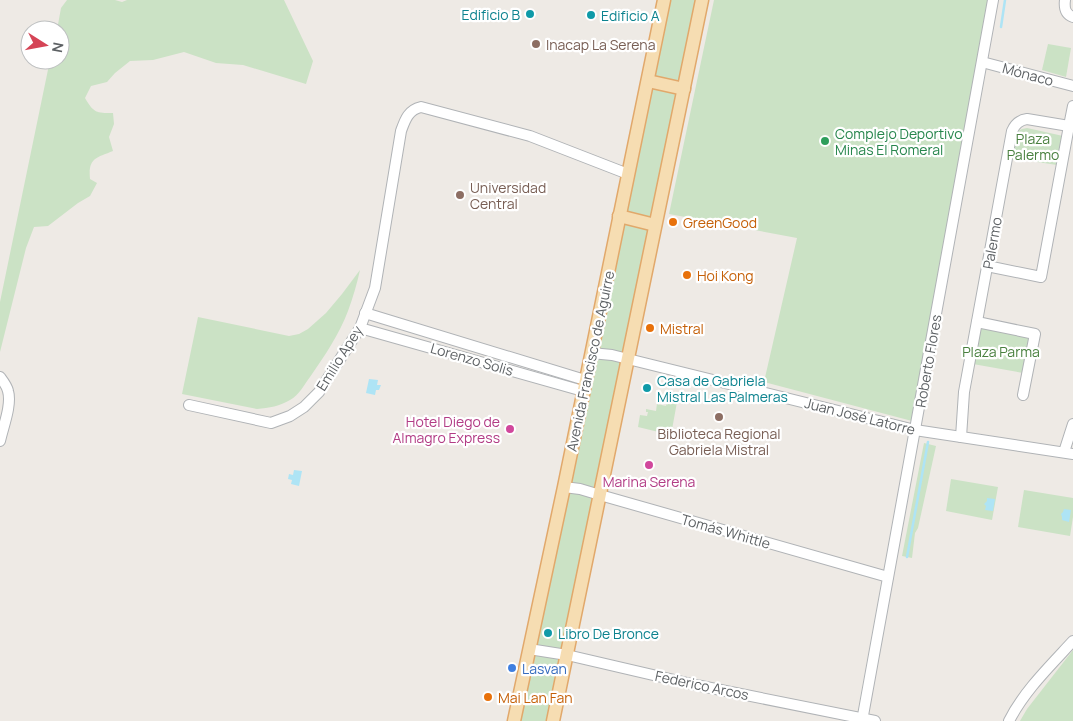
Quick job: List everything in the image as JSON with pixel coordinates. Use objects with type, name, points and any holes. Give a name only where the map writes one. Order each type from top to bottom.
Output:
[{"type":"main road","name":"Avenida Francisco de Aguirre","points":[[514,721],[664,0]]},
{"type":"main road","points":[[553,721],[702,0]]},
{"type":"main road","points":[[648,81],[684,89]]},
{"type":"main road","points":[[619,216],[656,225]]},
{"type":"street","name":"Roberto Flores","points":[[862,719],[993,0]]},
{"type":"street","points":[[1065,0],[1065,11],[1073,17]]},
{"type":"street","name":"Mónaco","points":[[982,62],[1072,83]]},
{"type":"street","points":[[988,266],[1041,276],[1073,106]]},
{"type":"street","name":"Emilio Apey","points":[[189,405],[271,422],[290,416],[304,407],[319,392],[360,328],[375,288],[401,131],[405,120],[415,108],[421,107],[530,136],[628,174]]},
{"type":"street","name":"Palermo","points":[[960,437],[964,392],[1014,127],[1019,121],[1027,119],[1069,126]]},
{"type":"street","name":"Lorenzo Solis","points":[[365,313],[584,385]]},
{"type":"street","points":[[977,322],[1035,334],[1023,395]]},
{"type":"street","name":"Lorenzo Solis","points":[[360,328],[584,385]]},
{"type":"street","name":"Juan José Latorre","points":[[591,353],[612,355],[915,430],[1068,453]]},
{"type":"street","points":[[0,377],[8,389],[9,397],[0,441]]},
{"type":"street","points":[[1068,453],[1073,424]]},
{"type":"street","name":"Tomás Whittle","points":[[564,487],[580,489],[888,577]]},
{"type":"street","points":[[1009,721],[1026,694],[1073,641]]},
{"type":"street","name":"Federico Arcos","points":[[529,649],[567,655],[696,685],[875,721]]},
{"type":"green space","points":[[67,0],[115,0],[122,2],[127,0],[284,0],[313,61],[306,84],[243,65],[216,63],[184,52],[153,60],[130,61],[107,82],[91,86],[85,98],[91,107],[99,112],[113,113],[114,124],[109,137],[113,151],[98,157],[92,163],[90,179],[97,183],[90,196],[48,226],[34,227],[26,248],[0,352],[0,302],[48,70],[70,70],[70,20],[59,20],[61,8]]},
{"type":"green space","points":[[668,0],[699,0],[549,721],[518,721]]},
{"type":"green space","name":"Complejo Deportivo Minas El Romeral","points":[[714,0],[992,0],[912,421],[764,382],[797,238],[669,214]]},
{"type":"green space","points":[[1048,44],[1071,48],[1066,77],[1042,70]]},
{"type":"green space","name":"Plaza Palermo","points":[[1027,128],[1063,136],[1057,165],[1011,158],[1016,132]]},
{"type":"green space","points":[[360,270],[352,301],[341,328],[301,390],[293,398],[278,405],[257,409],[182,394],[198,317],[289,336],[299,334],[308,329],[326,313]]},
{"type":"green space","name":"Plaza Parma","points":[[980,328],[1029,338],[1023,373],[973,364]]},
{"type":"green space","points":[[667,400],[677,402],[671,435],[638,427],[640,415],[647,416],[648,412],[646,412],[646,409],[656,411],[657,404],[666,406]]},
{"type":"green space","points":[[924,443],[936,446],[918,528],[915,533],[912,558],[902,556]]},
{"type":"green space","points":[[951,479],[998,487],[992,520],[946,511]]},
{"type":"green space","points":[[1024,490],[1073,498],[1070,536],[1018,527]]},
{"type":"green space","points":[[1073,650],[1073,721],[1020,721],[1027,709]]},
{"type":"water","points":[[369,379],[378,380],[377,385],[381,385],[379,390],[376,390],[375,395],[366,393]]},
{"type":"water","points":[[294,470],[302,471],[299,486],[291,484],[292,480],[288,479],[289,474],[293,475]]},
{"type":"water","points":[[987,498],[995,499],[993,511],[985,510],[986,506],[984,504]]},
{"type":"water","points":[[1064,509],[1071,510],[1069,522],[1062,520],[1061,514]]},
{"type":"waterway","points":[[1001,27],[1005,0]]},
{"type":"waterway","points":[[907,557],[928,442]]},
{"type":"place","name":"Edificio B","points":[[530,14]]},
{"type":"place","name":"Edificio A","points":[[591,15]]},
{"type":"place","name":"Inacap La Serena","points":[[536,44]]},
{"type":"place","name":"Complejo Deportivo Minas El Romeral","points":[[825,141]]},
{"type":"place","name":"Universidad Central","points":[[460,195]]},
{"type":"place","name":"GreenGood","points":[[673,222]]},
{"type":"place","name":"Hoi Kong","points":[[687,275]]},
{"type":"place","name":"Mistral","points":[[650,328]]},
{"type":"place","name":"Casa de Gabriela Mistral Las Palmeras","points":[[647,388]]},
{"type":"place","name":"Biblioteca Regional Gabriela Mistral","points":[[719,417]]},
{"type":"place","name":"Hotel Diego de Almagro Express","points":[[510,429]]},
{"type":"place","name":"Marina Serena","points":[[649,465]]},
{"type":"place","name":"Libro De Bronce","points":[[548,633]]},
{"type":"place","name":"Lasvan","points":[[512,668]]},
{"type":"place","name":"Mai Lan Fan","points":[[488,697]]}]
